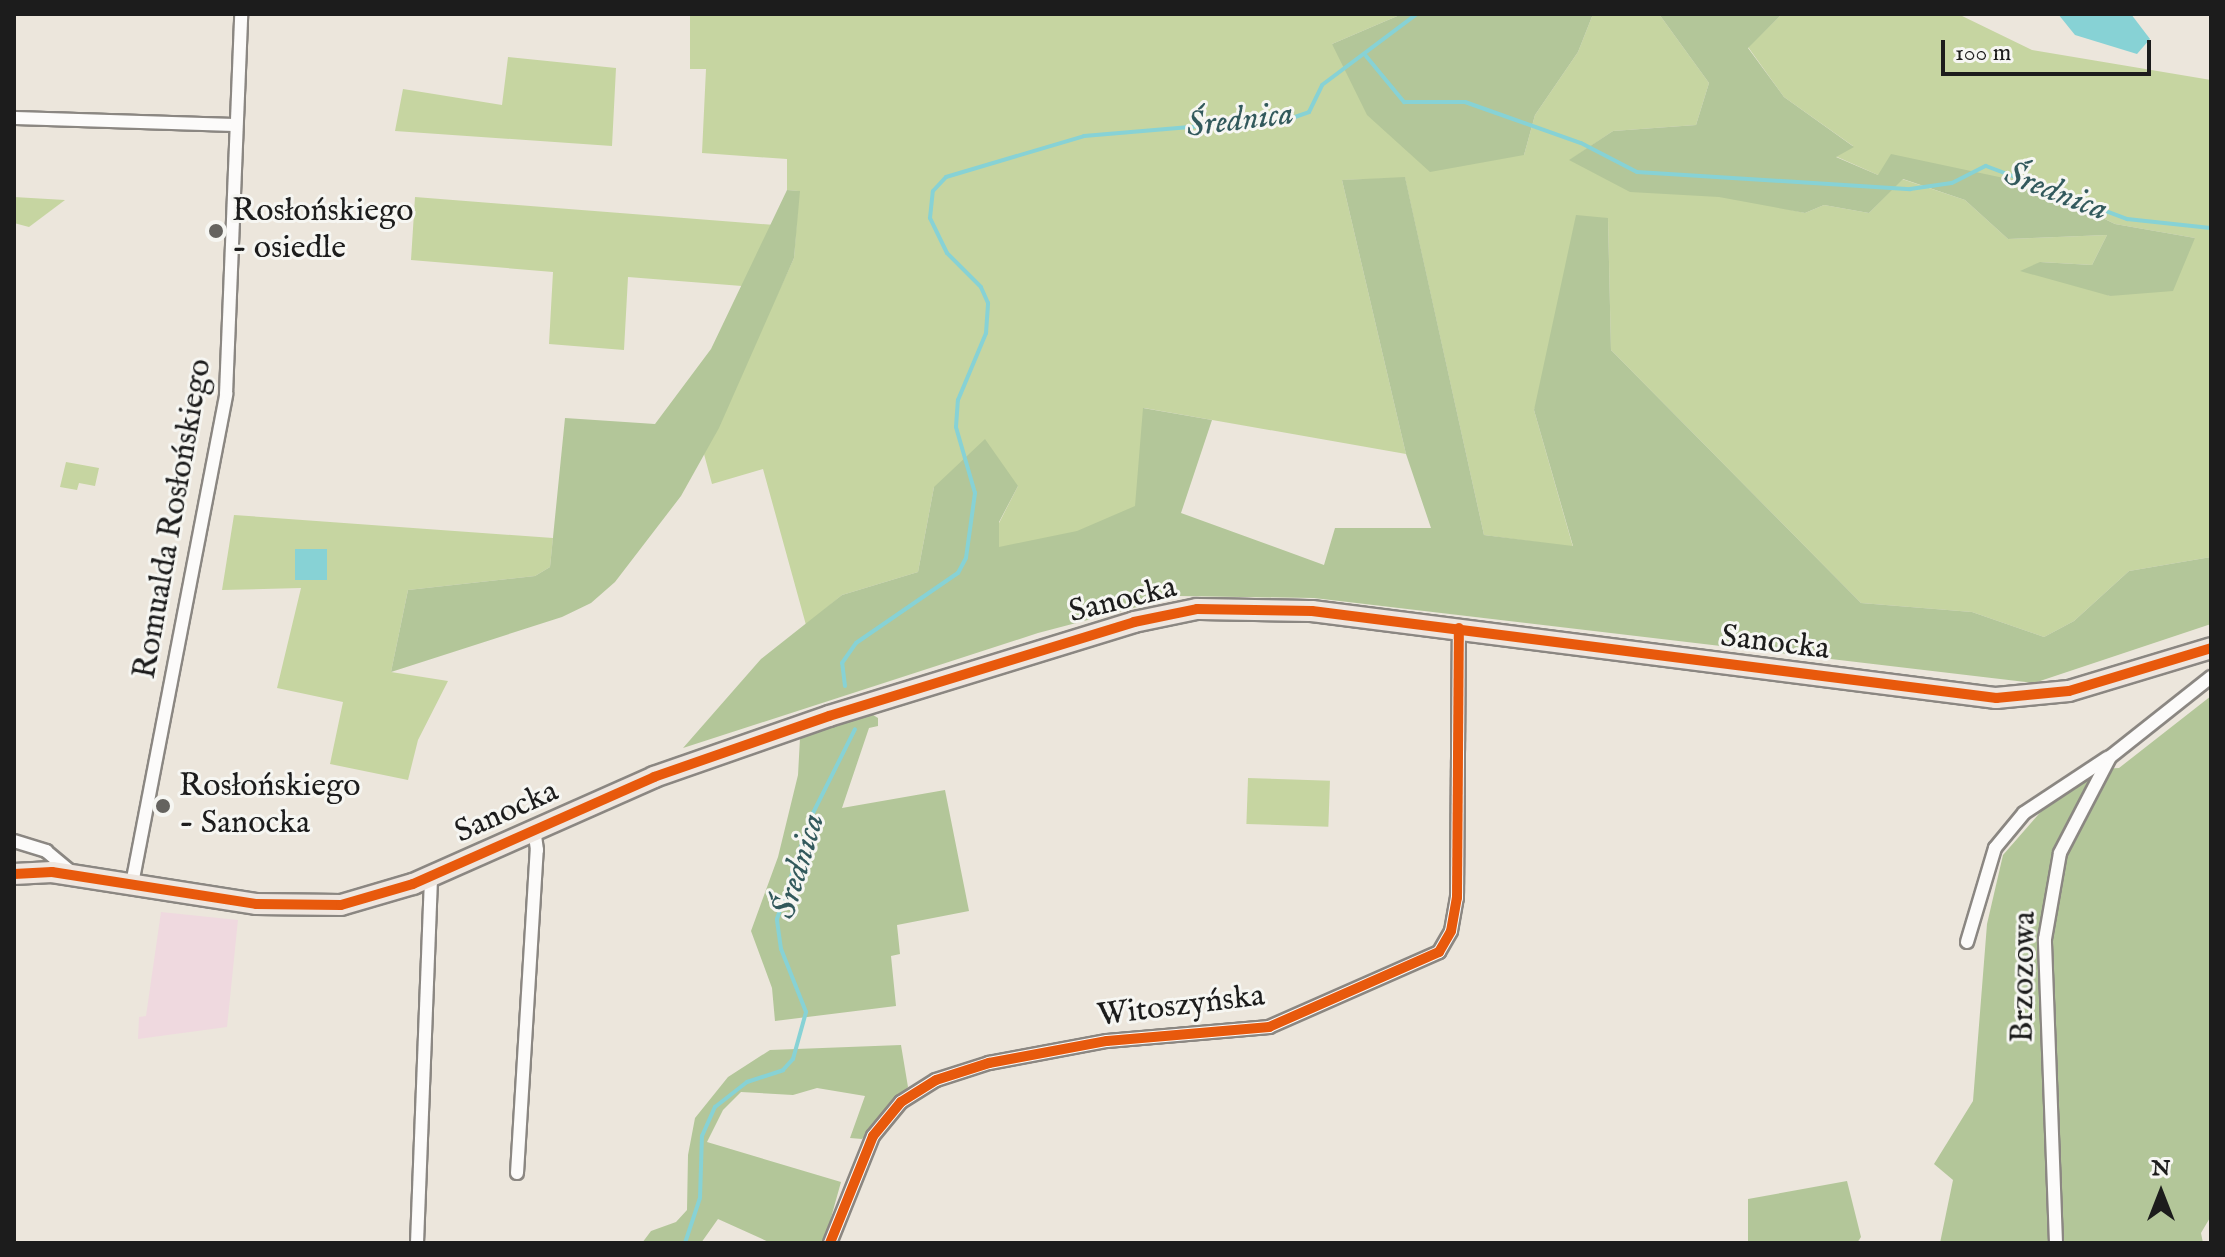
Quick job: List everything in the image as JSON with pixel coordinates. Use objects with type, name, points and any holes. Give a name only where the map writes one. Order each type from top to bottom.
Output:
[{"type":"main road","name":"Sanocka","points":[[14,874],[75,875],[214,899],[311,906],[380,896],[654,777],[829,716],[1174,613],[1264,608],[1459,628],[2018,698],[2069,691],[2211,648]]},
{"type":"street","name":"Romualda Rosłońskiego","points":[[132,884],[220,440],[230,338],[241,14]]},
{"type":"street","points":[[14,118],[236,125]]},
{"type":"street","name":"Witoszyńska","points":[[830,1243],[873,1136],[901,1102],[936,1080],[989,1063],[1107,1041],[1259,1029],[1439,952],[1451,931],[1457,898],[1459,628]]},
{"type":"street","name":"Brzozowa","points":[[2056,1243],[2045,939],[2060,853],[2110,757],[2211,677]]},
{"type":"street","points":[[1967,942],[1995,848],[2024,813],[2110,757]]},
{"type":"street","points":[[517,1173],[537,850],[534,829]]},
{"type":"street","points":[[14,841],[46,851],[75,875]]},
{"type":"street","points":[[417,1243],[431,876]]},
{"type":"shaded area","points":[[161,912],[238,920],[227,1027],[138,1039],[139,1017],[146,1016]]},
{"type":"green space","points":[[690,14],[1402,14],[1332,44],[1524,155],[1535,115],[1578,52],[1593,14],[1659,14],[1709,83],[1696,125],[1613,131],[1570,160],[1805,213],[1824,205],[1869,213],[1902,179],[1965,200],[2008,239],[2107,235],[2092,265],[2040,262],[2110,296],[2195,238],[2115,224],[2032,184],[1878,175],[1835,156],[1853,146],[1784,97],[1748,47],[1782,14],[1958,14],[2032,50],[2211,80],[2211,557],[2129,571],[2074,621],[2044,637],[1972,612],[1861,603],[1611,350],[1608,218],[1534,410],[1573,547],[1484,535],[1405,178],[1342,180],[1406,454],[1144,408],[1138,534],[999,548],[999,523],[1018,486],[934,487],[918,572],[842,595],[806,625],[763,469],[712,484],[704,454],[794,258],[799,191],[787,190],[787,159],[702,153],[706,69],[690,69]]},
{"type":"green space","points":[[1402,14],[1593,14],[1578,52],[1535,115],[1524,155],[1430,172],[1367,115],[1332,44]]},
{"type":"green space","points":[[1659,14],[1782,14],[1748,48],[1784,97],[1854,147],[1836,157],[1878,175],[1891,154],[2032,184],[2115,224],[2195,238],[2173,291],[2110,296],[2020,271],[2040,262],[2092,265],[2107,235],[2008,239],[1965,200],[1903,179],[1869,213],[1824,205],[1805,213],[1719,197],[1630,192],[1569,160],[1613,131],[1696,125],[1709,83]]},
{"type":"green space","points":[[508,57],[616,68],[612,146],[395,131],[403,89],[502,105]]},
{"type":"green space","points":[[1405,177],[1484,535],[1573,546],[1534,410],[1576,215],[1608,218],[1611,350],[1861,603],[1972,612],[2044,637],[2074,621],[2129,571],[2211,557],[2211,624],[2034,683],[1314,598],[1179,596],[1038,633],[683,748],[761,659],[842,595],[918,572],[934,487],[985,439],[1018,486],[999,522],[999,547],[1077,531],[1135,506],[1143,408],[1212,420],[1181,513],[1324,565],[1335,528],[1431,528],[1406,454],[1342,180]]},
{"type":"green space","points":[[787,190],[800,191],[794,258],[719,428],[681,496],[615,582],[591,603],[562,617],[391,672],[408,590],[535,576],[550,567],[565,418],[655,424],[711,349]]},
{"type":"green space","points":[[14,197],[65,200],[29,227],[14,223]]},
{"type":"green space","points":[[415,197],[775,225],[742,286],[628,277],[624,350],[549,344],[553,272],[411,260]]},
{"type":"green space","points":[[66,462],[99,468],[95,486],[79,483],[77,490],[60,487]]},
{"type":"green space","points":[[234,515],[553,538],[550,567],[535,576],[408,590],[391,672],[448,681],[418,740],[408,780],[330,764],[343,702],[277,688],[301,588],[222,590]]},
{"type":"green space","points":[[2211,696],[2211,1216],[2201,1233],[2203,1243],[1940,1243],[1953,1180],[1934,1164],[1973,1101],[1987,924],[2003,855],[2052,799],[2098,769],[2119,768]]},
{"type":"green space","points":[[870,713],[878,718],[878,726],[869,728],[842,808],[945,790],[969,911],[897,925],[900,954],[891,956],[896,1006],[775,1021],[772,988],[751,931],[778,857],[798,775],[800,738]]},
{"type":"green space","points":[[1248,778],[1330,781],[1328,827],[1246,824]]},
{"type":"green space","points":[[901,1045],[908,1087],[862,1139],[850,1138],[865,1096],[817,1088],[793,1095],[741,1092],[723,1110],[707,1142],[841,1182],[824,1243],[771,1243],[718,1219],[701,1243],[642,1243],[651,1231],[676,1222],[687,1210],[688,1155],[695,1118],[728,1077],[770,1050]]},
{"type":"green space","points":[[1847,1181],[1861,1237],[1857,1243],[1748,1243],[1748,1199]]},
{"type":"water","points":[[2058,14],[2131,14],[2150,39],[2137,54],[2075,35]]},
{"type":"water","points":[[295,549],[327,549],[327,580],[295,580]]},
{"type":"waterway","name":"Średnica","points":[[845,686],[842,663],[856,643],[958,573],[966,558],[975,493],[956,427],[958,400],[986,333],[988,303],[981,287],[947,253],[930,218],[933,191],[946,177],[1084,136],[1292,118],[1309,112],[1322,85],[1417,14]]},
{"type":"waterway","name":"Średnica","points":[[1366,56],[1404,102],[1465,102],[1581,143],[1637,172],[1910,189],[1952,183],[1986,166],[2127,219],[2211,228]]},
{"type":"waterway","name":"Średnica","points":[[685,1243],[700,1198],[702,1136],[715,1107],[747,1082],[783,1070],[793,1059],[806,1012],[781,949],[777,919],[811,817],[855,729]]},
{"type":"cycle path","points":[[14,874],[52,872],[256,904],[341,905],[413,884],[654,777],[829,716],[1134,622],[1197,609],[1312,611],[1996,698],[2069,691],[2211,648]]},
{"type":"cycle path","points":[[830,1243],[873,1136],[901,1102],[936,1080],[989,1063],[1107,1041],[1269,1027],[1439,952],[1451,931],[1457,898],[1459,628]]},
{"type":"place","name":"Rosłońskiego - osiedle","points":[[216,231]]},
{"type":"place","name":"Rosłońskiego - Sanocka","points":[[163,806]]}]
